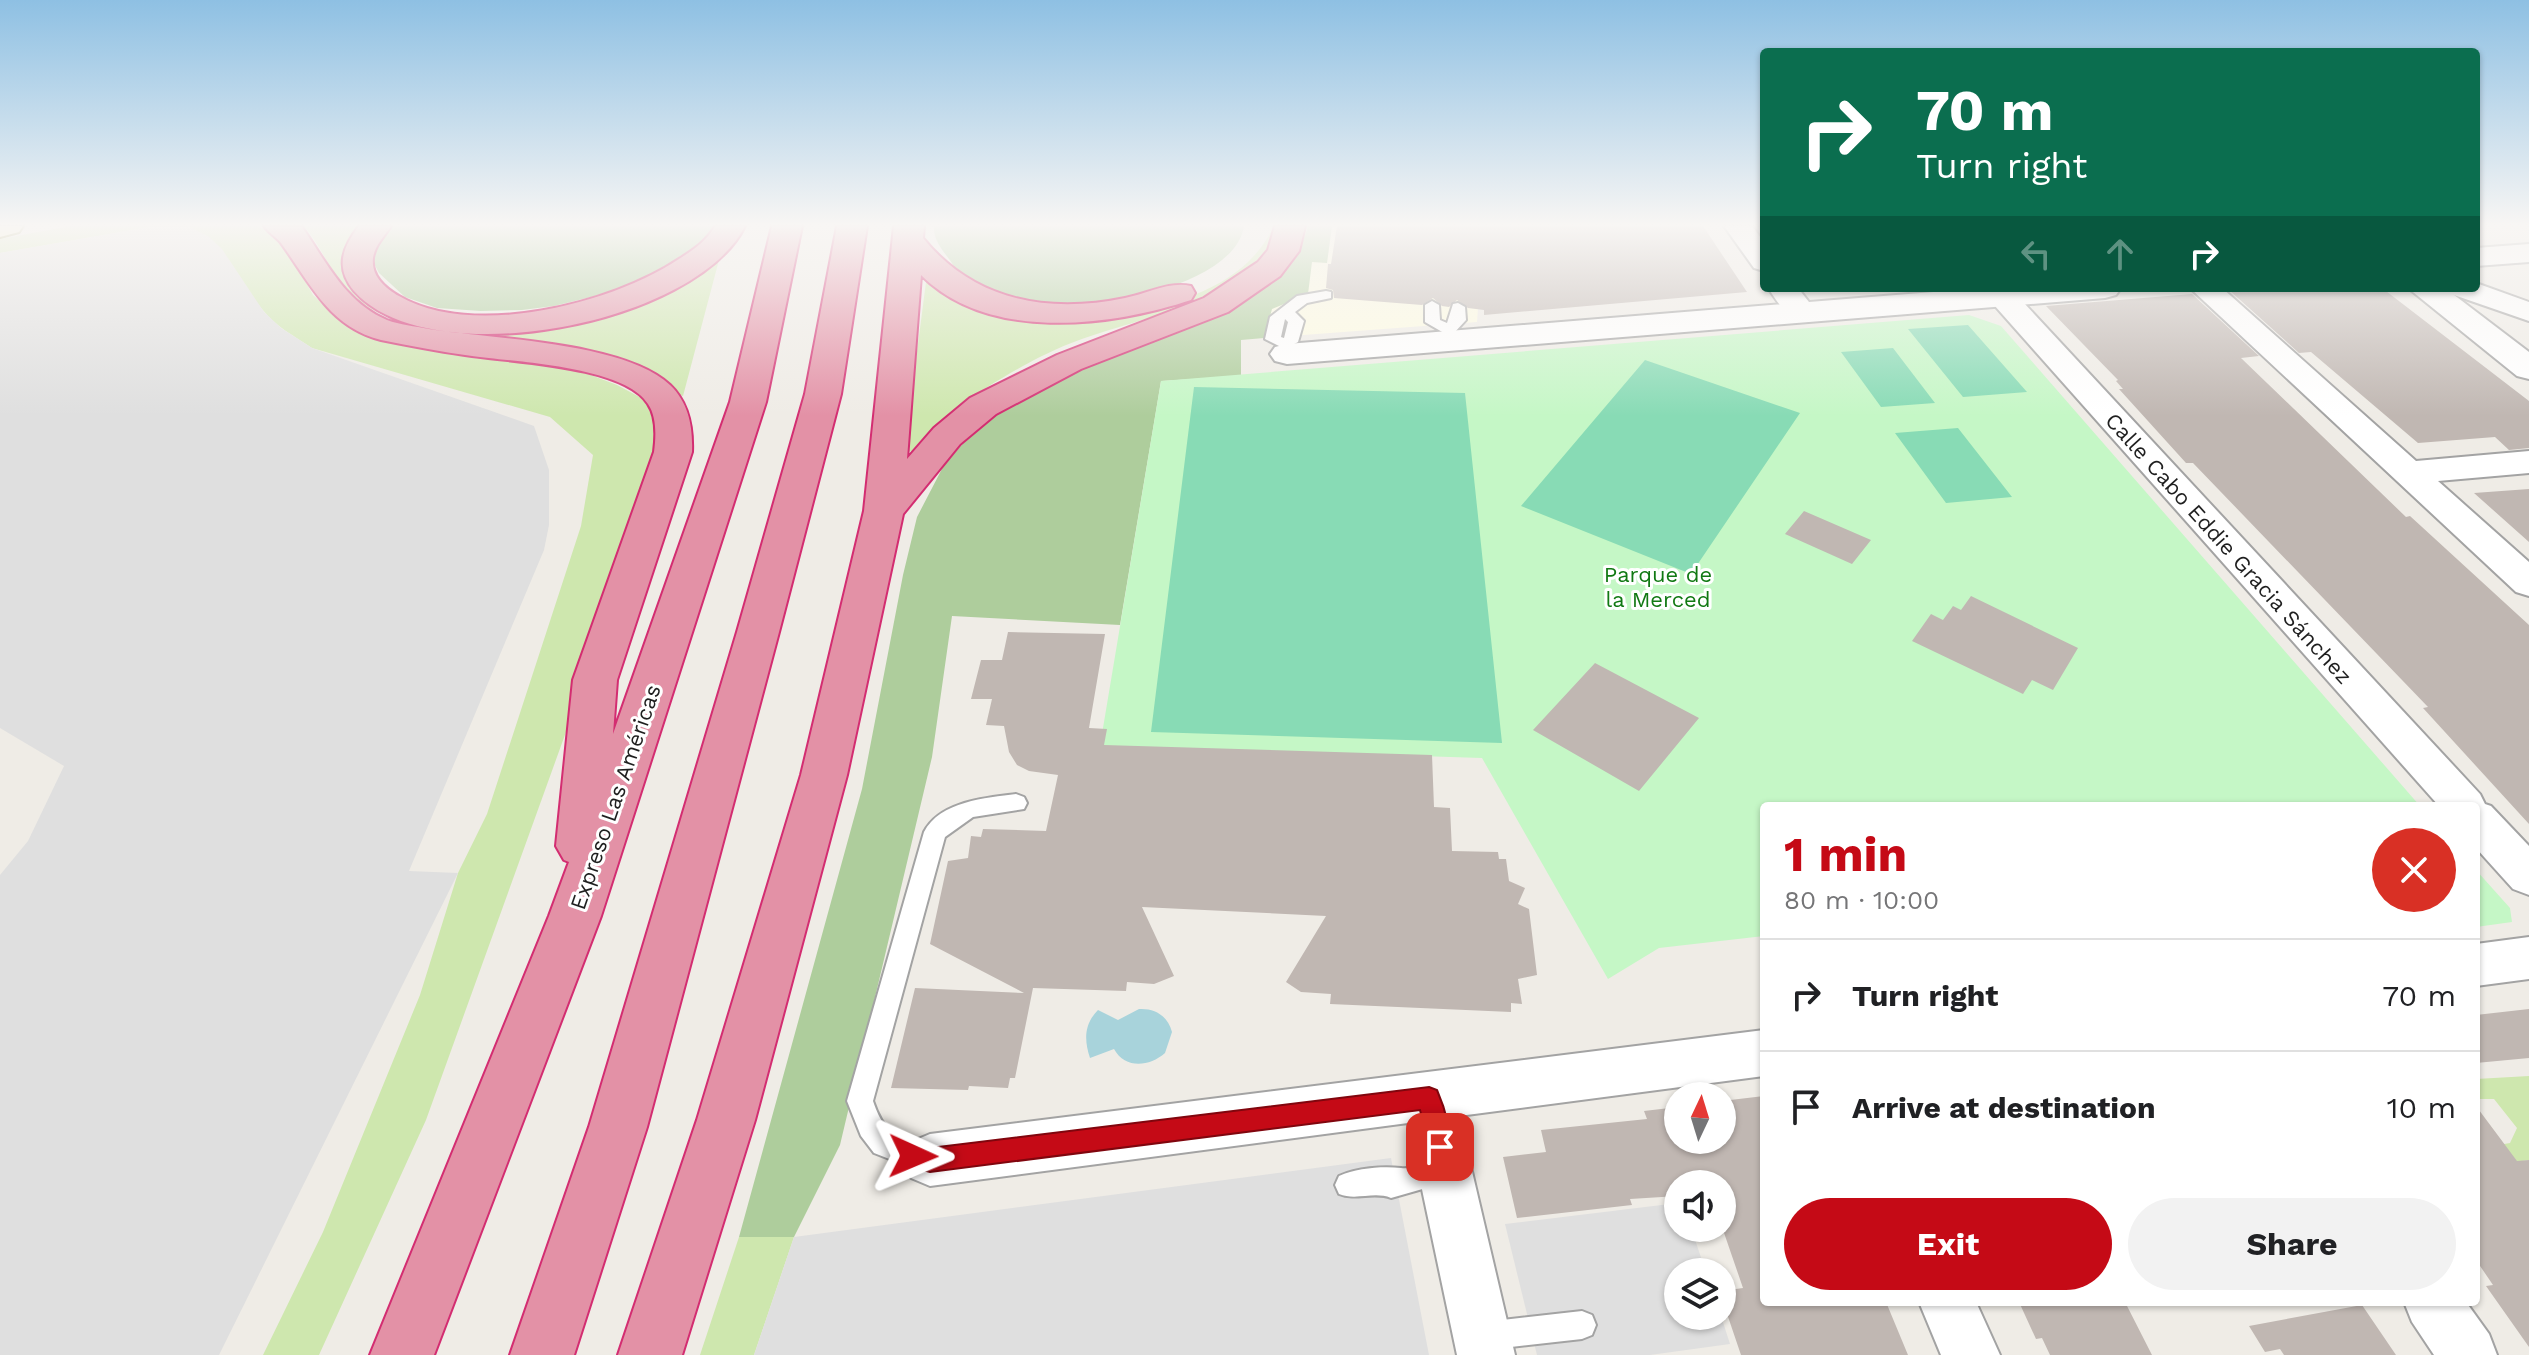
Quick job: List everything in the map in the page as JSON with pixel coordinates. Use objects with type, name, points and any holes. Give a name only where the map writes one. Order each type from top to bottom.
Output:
[{"type":"highway","points":[[328,289],[339,305],[355,318],[381,330],[584,362],[617,372],[643,382],[657,392],[671,414],[675,433],[673,452],[595,680],[575,916]]},
{"type":"highway","points":[[368,289],[374,297],[401,311],[447,321],[483,324],[554,318],[621,302],[649,289]]},
{"type":"highway","name":"Expreso Las Américas","points":[[402,1355],[575,916],[748,402],[773,289]]},
{"type":"highway","points":[[542,1355],[618,1127],[758,632],[823,394],[841,289]]},
{"type":"highway","points":[[650,1355],[726,1120],[824,775],[884,511],[904,289]]},
{"type":"highway","points":[[963,289],[1022,309],[1081,314],[1154,302],[1186,289]]},
{"type":"highway","points":[[884,511],[947,436],[983,406],[1069,362],[1216,305],[1239,289]]},
{"type":"street","points":[[1286,349],[1792,300],[2019,292]]},
{"type":"street","points":[[2209,292],[2529,583]]},
{"type":"street","points":[[2429,292],[2529,369]]},
{"type":"street","points":[[2472,292],[2529,312]]},
{"type":"street","name":"Calle Cabo Eddie Gracia Sánchez","points":[[1998,293],[2461,802]]},
{"type":"street","points":[[2407,473],[2529,462]]},
{"type":"street","points":[[2480,822],[2529,876]]},
{"type":"street","points":[[2480,964],[2529,958]]},
{"type":"street","points":[[930,1160],[1760,1054]]},
{"type":"street","points":[[1429,1098],[1484,1346]]},
{"type":"street","points":[[1949,1306],[1971,1355]]},
{"type":"street","points":[[2435,1306],[2468,1355]]},
{"type":"lane","points":[[1286,349],[1273,339],[1275,320],[1302,299],[1326,295]]},
{"type":"lane","points":[[1432,305],[1433,322],[1450,335],[1458,320],[1458,307]]},
{"type":"lane","points":[[930,1160],[896,1153],[869,1131],[860,1101],[935,832],[968,809],[1016,803]]},
{"type":"lane","points":[[1348,1185],[1395,1179],[1391,1185],[1445,1171]]},
{"type":"lane","points":[[1484,1346],[1582,1325]]},
{"type":"shaded area","points":[[0,289],[249,289],[264,312],[281,328],[312,348],[534,426],[549,470],[549,525],[544,550],[409,871],[458,873],[219,1355],[0,1355],[0,875],[28,841],[64,766],[0,728]]},
{"type":"shaded area","points":[[1289,289],[1479,289],[1477,322],[1264,338],[1272,309]]},
{"type":"shaded area","points":[[1391,1158],[1429,1355],[754,1355],[794,1237]]},
{"type":"shaded area","points":[[1664,1205],[1664,1242],[1696,1242],[1701,1258],[1664,1258],[1664,1330],[1726,1330],[1730,1344],[1650,1355],[1537,1355],[1505,1224]]},
{"type":"green space","points":[[248,289],[310,289],[341,320],[369,334],[583,372],[647,401],[661,423],[665,447],[623,574],[426,1120],[319,1355],[263,1355],[323,1232],[420,995],[458,873],[487,814],[581,526],[593,455],[550,417],[312,348],[273,321]]},
{"type":"green space","points":[[346,289],[357,289],[357,293],[386,313],[529,327],[636,289],[711,289],[683,396],[652,372],[632,363],[442,331],[375,311]]},
{"type":"green space","points":[[397,289],[622,289],[554,306],[522,310],[437,308],[405,297]]},
{"type":"green space","points":[[925,289],[944,289],[1010,315],[1194,295],[1206,289],[1218,289],[1182,307],[1087,337],[1040,357],[958,407],[913,451],[904,452]]},
{"type":"green space","points":[[1162,289],[1125,299],[1082,304],[1054,303],[989,290]]},
{"type":"green space","points":[[1250,289],[1309,289],[1308,294],[1272,309],[1264,338],[1241,340],[1241,376],[1161,381],[1120,625],[952,616],[932,757],[840,1145],[794,1237],[739,1237],[862,789],[917,517],[944,465],[973,432],[1023,395]]},
{"type":"green space","name":"Parque de la Merced","points":[[1969,315],[2001,326],[2417,802],[1760,802],[1760,936],[1659,948],[1608,979],[1482,758],[1100,746],[1161,381]]},
{"type":"green space","points":[[1968,325],[2027,392],[1963,397],[1908,329]]},
{"type":"green space","points":[[1893,348],[1935,403],[1881,407],[1841,352]]},
{"type":"green space","points":[[1645,360],[1800,413],[1691,574],[1521,506]]},
{"type":"green space","points":[[1194,387],[1465,393],[1502,743],[1151,732]]},
{"type":"green space","points":[[1958,428],[2012,497],[1946,503],[1895,433]]},
{"type":"green space","points":[[2480,874],[2510,908],[2512,922],[2480,926]]},
{"type":"green space","points":[[2529,1076],[2529,1160],[2480,1167],[2493,1146],[2510,1143],[2517,1128],[2494,1099],[2480,1099],[2480,1079]]},
{"type":"green space","points":[[739,1237],[794,1237],[754,1355],[700,1355]]},
{"type":"water","points":[[1139,1009],[1155,1012],[1167,1022],[1172,1032],[1165,1053],[1152,1061],[1138,1064],[1124,1060],[1114,1049],[1090,1058],[1086,1032],[1098,1010],[1118,1020]]},
{"type":"building","points":[[1330,289],[1745,289],[1747,292],[1484,315],[1484,310],[1468,308],[1457,300],[1449,307],[1442,306],[1433,298],[1422,305],[1334,298]]},
{"type":"building","points":[[2231,292],[2387,292],[2529,401],[2529,448],[2509,450],[2495,437],[2418,443],[2311,352],[2299,353]]},
{"type":"building","points":[[2192,294],[2259,356],[2241,358],[2406,517],[2410,516],[2529,625],[2529,824],[2423,708],[2428,707],[2193,463],[2186,463],[2119,389],[2123,389],[2118,380],[2046,306]]},
{"type":"building","points":[[2529,489],[2529,542],[2474,493]]},
{"type":"building","points":[[1804,511],[1871,540],[1852,564],[1785,534]]},
{"type":"building","points":[[1971,596],[2078,648],[2053,690],[2032,680],[2023,694],[1912,641],[1931,614],[1943,620],[1953,606],[1961,610]]},
{"type":"building","points":[[1008,632],[1105,634],[1089,728],[1107,729],[1104,745],[1432,755],[1434,807],[1450,808],[1452,851],[1498,852],[1499,859],[1506,859],[1509,881],[1525,888],[1518,904],[1529,909],[1537,975],[1518,979],[1522,1004],[1511,1003],[1511,1012],[1330,1004],[1331,994],[1301,992],[1286,982],[1326,916],[1142,907],[1174,976],[1154,984],[1127,982],[1126,991],[1033,988],[1015,1078],[1010,1078],[1008,1088],[891,1088],[915,988],[1024,993],[930,944],[948,861],[968,858],[971,836],[981,837],[983,829],[1046,831],[1058,775],[1029,771],[1017,765],[1009,752],[1004,726],[986,725],[992,699],[971,699],[981,660],[1002,660]]},
{"type":"building","points":[[1595,663],[1699,718],[1639,791],[1533,730]]},
{"type":"building","points":[[2529,1009],[2529,1058],[2480,1063],[2480,1015]]},
{"type":"building","points":[[1760,1096],[1760,1306],[1888,1306],[1908,1355],[1741,1355],[1733,1330],[1736,1330],[1736,1289],[1743,1288],[1736,1258],[1733,1258],[1727,1242],[1736,1242],[1736,1170],[1664,1170],[1664,1197],[1630,1199],[1632,1205],[1517,1218],[1503,1157],[1546,1152],[1541,1130],[1647,1119],[1644,1111],[1664,1109],[1664,1154],[1736,1154],[1736,1099]]},
{"type":"building","points":[[2480,1111],[2517,1161],[2529,1160],[2529,1347],[2486,1286],[2493,1285],[2480,1266]]},
{"type":"building","points":[[2021,1306],[2127,1306],[2152,1355],[2050,1355],[2042,1338],[2036,1339]]},
{"type":"building","points":[[2363,1306],[2396,1355],[2284,1355],[2280,1349],[2265,1352],[2249,1326]]},
{"type":"route","points":[[913,1156],[930,1160],[1429,1098],[1440,1147]]}]
